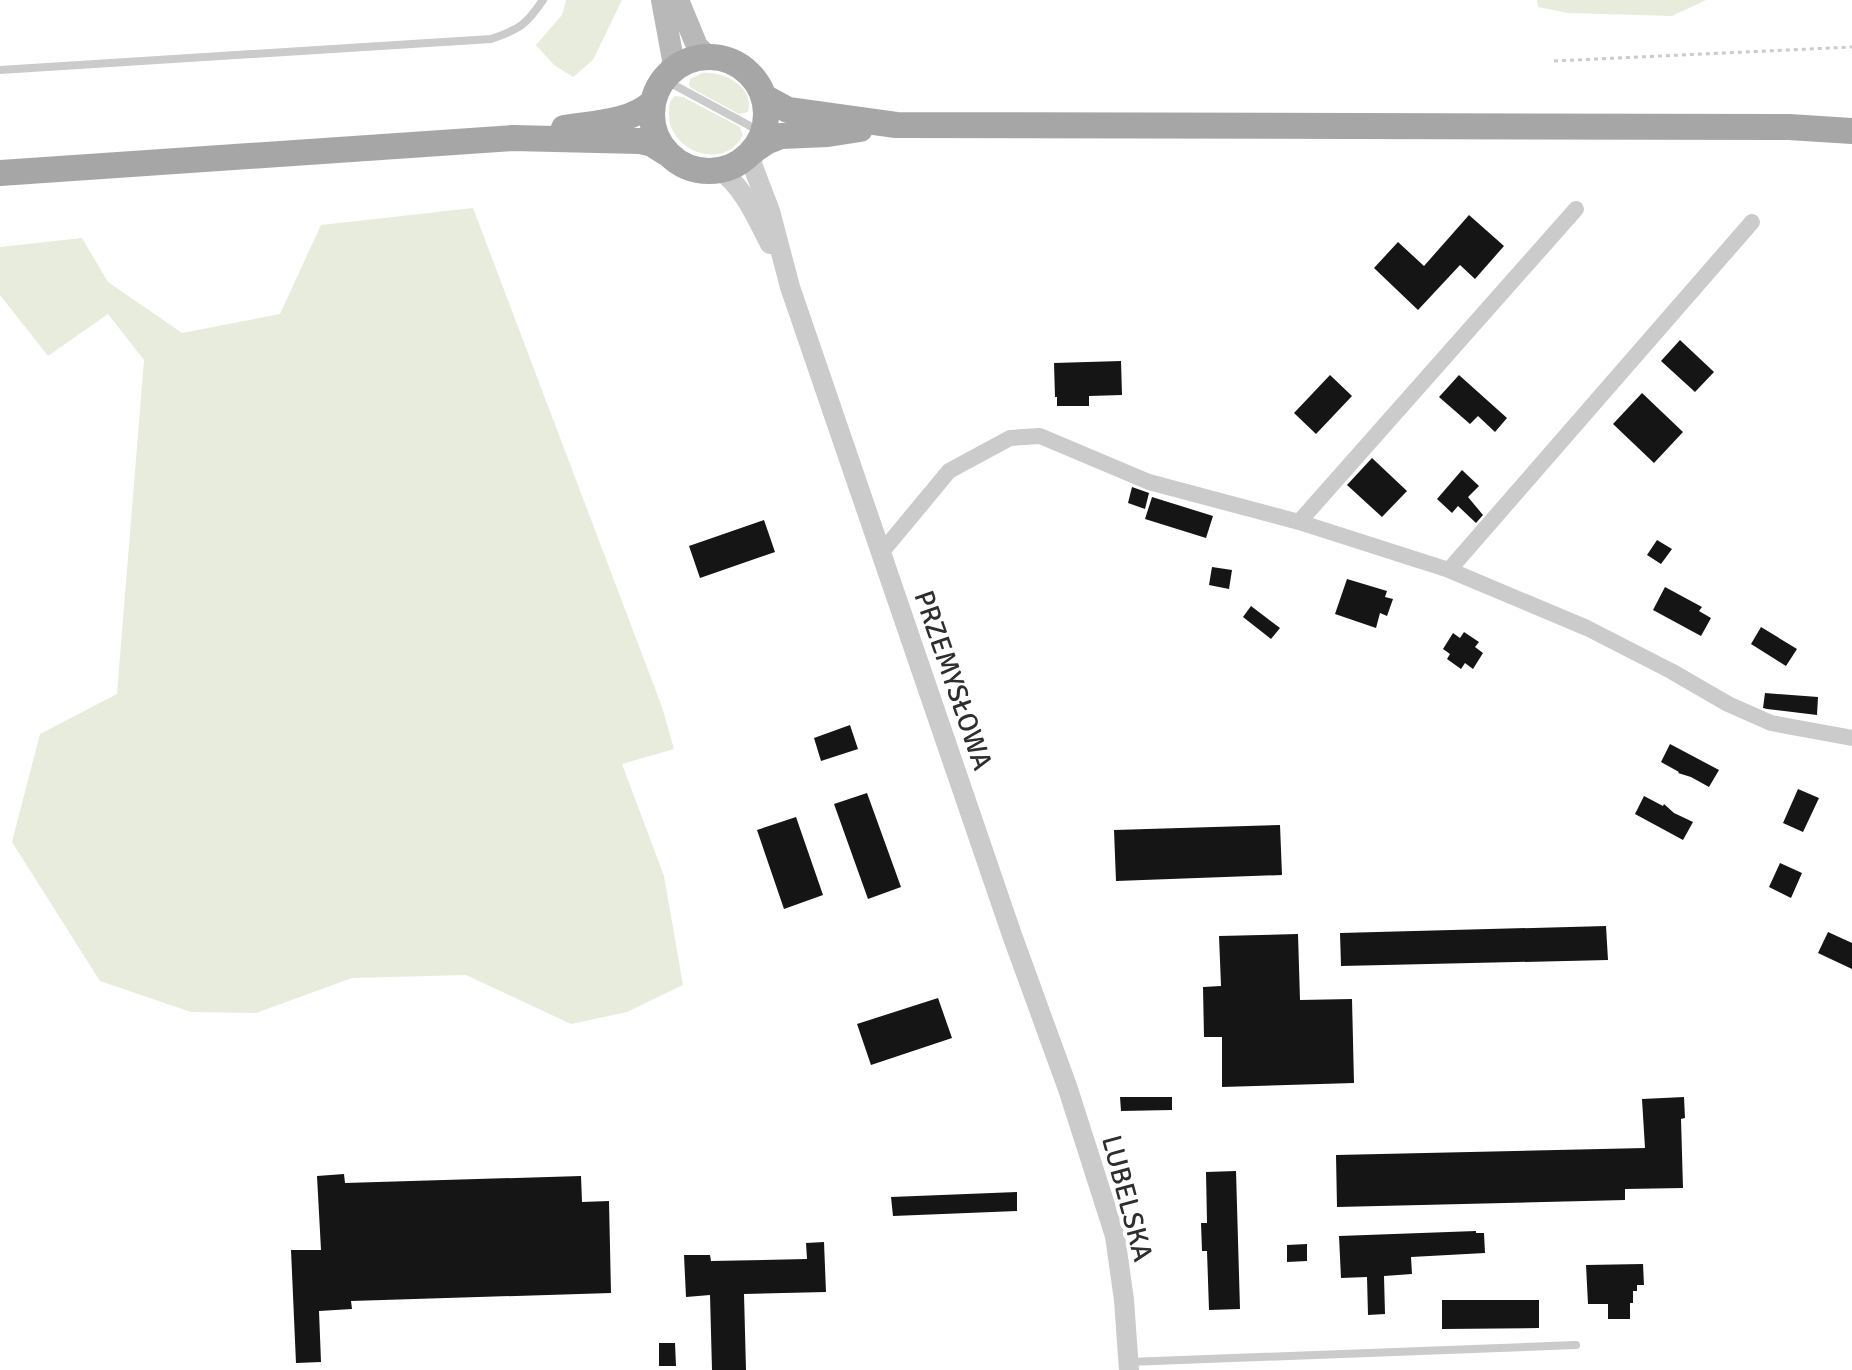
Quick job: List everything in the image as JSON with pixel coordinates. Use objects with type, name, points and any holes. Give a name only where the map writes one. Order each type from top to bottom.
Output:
[{"type":"main road","points":[[662,0],[673,60],[652,120],[657,139],[668,154]]},
{"type":"main road","points":[[678,0],[697,46],[707,56]]},
{"type":"main road","points":[[0,173],[513,138],[640,141],[652,144],[683,165],[702,170],[720,170],[738,163],[758,142],[766,115],[764,97],[756,80],[742,67],[726,59],[707,56],[688,60],[663,83],[644,110],[630,116],[513,138]]},
{"type":"main road","points":[[764,97],[788,110],[896,125]]},
{"type":"main road","points":[[1789,127],[1852,123]]},
{"type":"main road","points":[[758,142],[781,136],[828,134],[896,125],[1789,127],[1852,131]]},
{"type":"street","name":"PRZEMYSŁOWA","points":[[758,142],[752,164],[770,211],[790,287],[1012,935],[1068,1089]]},
{"type":"street","name":"PRZEMYSŁOWA","points":[[720,170],[734,180],[749,204],[790,287]]},
{"type":"street","points":[[1299,522],[1576,209]]},
{"type":"street","points":[[1449,570],[1752,222]]},
{"type":"street","points":[[881,553],[949,471],[1010,438],[1040,436],[1149,482],[1299,522],[1449,570],[1587,628],[1728,704],[1771,723],[1852,738]]},
{"type":"street","name":"LUBELSKA","points":[[1068,1089],[1115,1236],[1124,1300],[1128,1366]]},
{"type":"lane","points":[[0,70],[491,39],[516,30],[532,16],[543,0]]},
{"type":"lane","points":[[663,83],[758,142]]},
{"type":"lane","points":[[1128,1366],[1576,1345]]},
{"type":"path","points":[[1554,61],[1852,47]]},
{"type":"green space","points":[[566,0],[622,0],[593,60],[573,77],[554,65],[536,45],[562,15]]},
{"type":"green space","points":[[1537,0],[1706,0],[1672,16],[1568,13],[1538,7]]},
{"type":"green space","points":[[702,73],[719,75],[736,82],[747,95],[748,112],[739,114],[691,88],[690,79]]},
{"type":"green space","points":[[675,96],[683,97],[740,127],[743,135],[735,146],[724,153],[711,155],[687,147],[677,138],[671,126],[669,107]]},
{"type":"green space","points":[[473,208],[662,707],[674,749],[622,764],[664,876],[683,985],[627,1012],[571,1024],[466,975],[352,978],[256,1013],[191,1012],[100,981],[12,842],[40,734],[117,694],[144,360],[108,314],[48,356],[0,295],[0,247],[82,238],[108,282],[182,333],[280,314],[321,225]]},
{"type":"building","points":[[1469,215],[1504,246],[1475,279],[1460,265],[1418,310],[1374,268],[1398,242],[1424,266]]},
{"type":"building","points":[[1680,340],[1714,372],[1695,392],[1661,361]]},
{"type":"building","points":[[1121,361],[1122,395],[1089,396],[1089,406],[1057,406],[1054,363]]},
{"type":"building","points":[[1330,375],[1352,396],[1316,434],[1294,413]]},
{"type":"building","points":[[1459,375],[1507,418],[1495,432],[1478,416],[1470,424],[1439,397]]},
{"type":"building","points":[[1642,393],[1683,432],[1654,463],[1613,424]]},
{"type":"building","points":[[1372,458],[1407,491],[1382,517],[1347,485]]},
{"type":"building","points":[[1462,470],[1479,486],[1468,497],[1483,515],[1476,523],[1458,506],[1452,513],[1437,499]]},
{"type":"building","points":[[1132,487],[1149,493],[1145,509],[1128,503]]},
{"type":"building","points":[[1152,497],[1213,516],[1206,538],[1145,519]]},
{"type":"building","points":[[764,520],[775,552],[700,578],[689,546]]},
{"type":"building","points":[[1657,540],[1672,549],[1661,564],[1647,555]]},
{"type":"building","points":[[1212,567],[1232,570],[1229,589],[1209,585]]},
{"type":"building","points":[[1347,579],[1387,591],[1385,597],[1393,599],[1387,616],[1380,613],[1376,628],[1335,614]]},
{"type":"building","points":[[1665,587],[1702,607],[1699,611],[1711,618],[1701,636],[1653,610]]},
{"type":"building","points":[[1251,606],[1280,628],[1271,639],[1243,617]]},
{"type":"building","points":[[1761,627],[1797,649],[1786,666],[1751,644]]},
{"type":"building","points":[[1464,632],[1479,642],[1475,647],[1483,653],[1473,669],[1465,663],[1461,669],[1447,659],[1450,654],[1443,649],[1453,633],[1460,638]]},
{"type":"building","points":[[1765,693],[1818,697],[1817,715],[1763,708]]},
{"type":"building","points":[[850,725],[858,749],[821,761],[814,738]]},
{"type":"building","points":[[1670,744],[1719,770],[1709,787],[1661,762]]},
{"type":"building","points":[[1798,789],[1819,798],[1803,832],[1783,823]]},
{"type":"building","points":[[867,793],[901,887],[868,899],[834,804]]},
{"type":"building","points":[[1644,796],[1693,822],[1683,840],[1635,814]]},
{"type":"building","points":[[796,817],[823,895],[784,909],[757,830]]},
{"type":"building","points":[[1280,825],[1282,875],[1116,881],[1114,830]]},
{"type":"building","points":[[1780,863],[1802,873],[1791,898],[1769,887]]},
{"type":"building","points":[[1606,926],[1608,960],[1341,966],[1340,933]]},
{"type":"building","points":[[1828,932],[1852,943],[1852,969],[1818,953]]},
{"type":"building","points":[[1298,934],[1300,1000],[1352,999],[1354,1083],[1222,1087],[1222,1037],[1204,1037],[1203,987],[1221,986],[1219,936]]},
{"type":"building","points":[[938,998],[952,1038],[871,1065],[857,1024]]},
{"type":"building","points":[[1120,1097],[1172,1097],[1172,1110],[1121,1111]]},
{"type":"building","points":[[1684,1097],[1685,1118],[1681,1119],[1683,1188],[1625,1189],[1625,1200],[1337,1207],[1336,1155],[1645,1148],[1642,1099]]},
{"type":"building","points":[[1236,1171],[1240,1309],[1209,1310],[1207,1251],[1202,1251],[1201,1223],[1207,1223],[1206,1172]]},
{"type":"building","points":[[344,1174],[345,1183],[581,1176],[582,1202],[609,1201],[611,1293],[351,1301],[352,1309],[319,1311],[321,1362],[296,1363],[291,1250],[321,1250],[317,1176]]},
{"type":"building","points":[[1017,1192],[1017,1211],[893,1216],[891,1197]]},
{"type":"building","points":[[1484,1233],[1485,1253],[1411,1257],[1412,1274],[1384,1276],[1385,1314],[1368,1315],[1367,1277],[1341,1278],[1339,1236]]},
{"type":"building","points":[[824,1242],[826,1292],[744,1294],[746,1370],[712,1370],[710,1295],[686,1297],[684,1255],[710,1255],[711,1261],[807,1259],[806,1243]]},
{"type":"building","points":[[1307,1244],[1307,1261],[1287,1262],[1287,1245]]},
{"type":"building","points":[[1643,1264],[1644,1285],[1637,1285],[1637,1291],[1633,1291],[1630,1319],[1608,1319],[1608,1304],[1588,1304],[1586,1265]]},
{"type":"building","points":[[1442,1300],[1539,1300],[1539,1328],[1442,1329]]},
{"type":"building","points":[[659,1343],[675,1343],[676,1366],[659,1366]]}]
